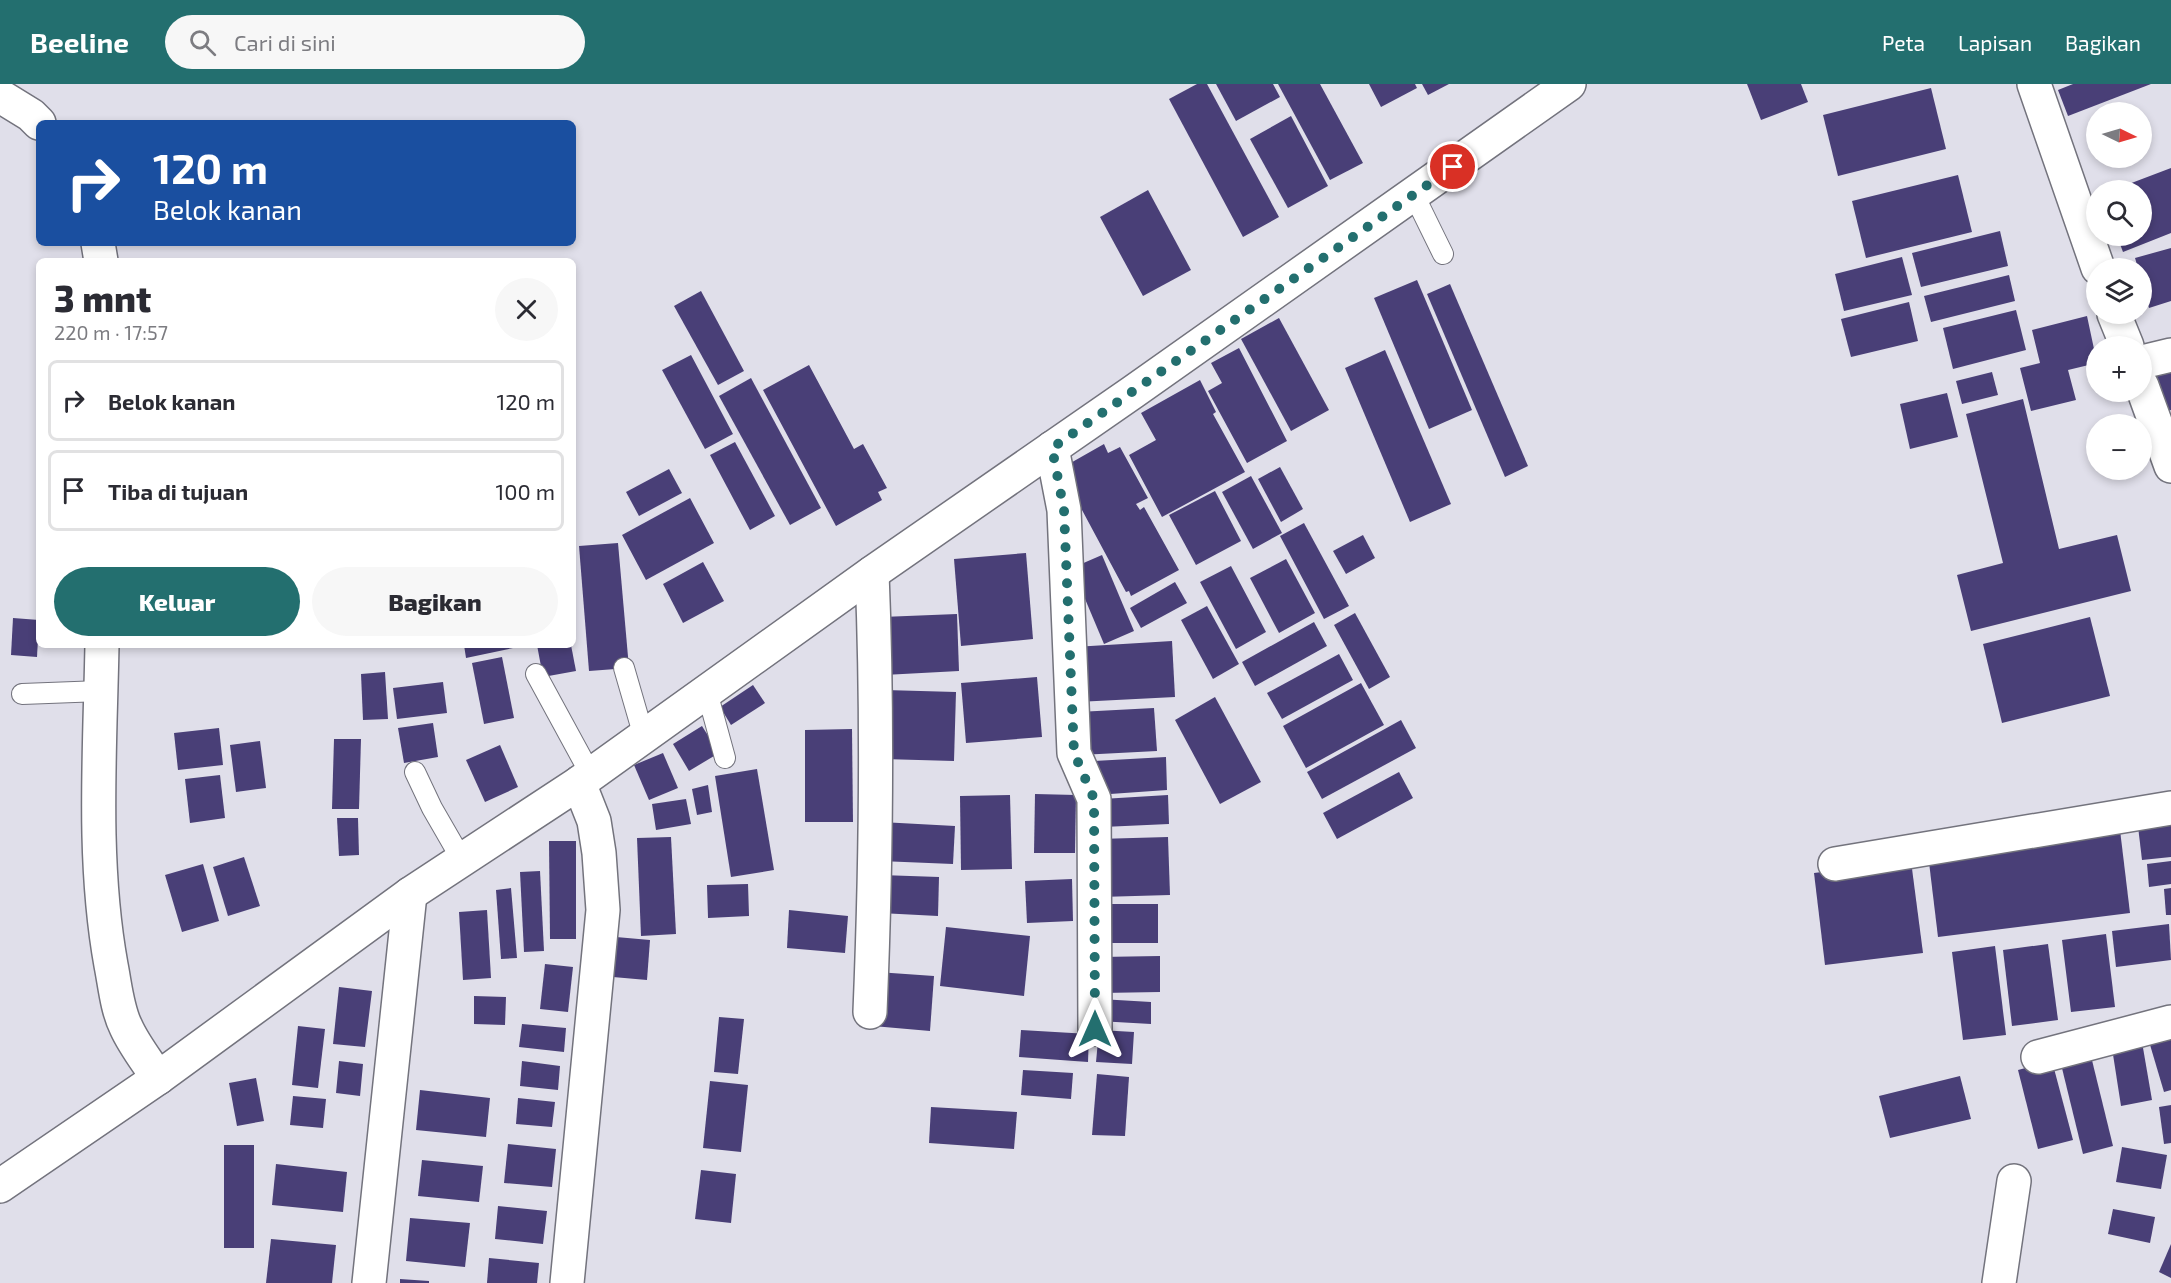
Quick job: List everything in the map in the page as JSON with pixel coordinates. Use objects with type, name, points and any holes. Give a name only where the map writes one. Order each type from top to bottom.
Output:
[{"type":"street","points":[[0,1186],[158,1078],[410,894],[585,779],[872,573],[1414,195],[1569,84]]},
{"type":"street","points":[[2034,84],[2095,258]]},
{"type":"street","points":[[0,96],[36,120]]},
{"type":"street","points":[[2152,360],[2171,355]]},
{"type":"street","points":[[2148,402],[2171,466]]},
{"type":"street","points":[[1052,448],[1064,510],[1074,753],[1094,799],[1095,1029]]},
{"type":"street","points":[[870,1012],[876,779],[872,573]]},
{"type":"street","points":[[102,648],[100,890],[116,992],[125,1026],[158,1078]]},
{"type":"street","points":[[567,1283],[603,910],[599,853],[585,779]]},
{"type":"street","points":[[1835,864],[2171,808]]},
{"type":"street","points":[[369,1283],[410,894]]},
{"type":"street","points":[[2038,1057],[2171,1022]]},
{"type":"street","points":[[1999,1283],[2014,1181]]},
{"type":"lane","points":[[1414,195],[1443,254]]},
{"type":"lane","points":[[624,669],[644,737]]},
{"type":"lane","points":[[536,674],[585,779]]},
{"type":"lane","points":[[22,694],[101,691]]},
{"type":"lane","points":[[708,692],[724,758]]},
{"type":"lane","points":[[415,772],[432,808],[462,860]]},
{"type":"building","points":[[1197,84],[1207,84],[1279,217],[1243,237],[1169,99]]},
{"type":"building","points":[[1216,84],[1273,84],[1280,97],[1236,121]]},
{"type":"building","points":[[1278,84],[1320,84],[1363,163],[1330,180]]},
{"type":"building","points":[[1369,84],[1415,84],[1417,88],[1381,107]]},
{"type":"building","points":[[1422,84],[1449,84],[1428,95]]},
{"type":"building","points":[[1747,84],[1801,84],[1808,102],[1761,120]]},
{"type":"building","points":[[2073,84],[2151,84],[2104,102],[2086,102],[2086,109],[2068,116],[2058,90]]},
{"type":"building","points":[[1931,88],[1946,149],[1838,176],[1823,115]]},
{"type":"building","points":[[1291,116],[1328,186],[1288,208],[1250,139]]},
{"type":"building","points":[[2171,168],[2171,233],[2152,241],[2152,180],[2139,180]]},
{"type":"building","points":[[1958,175],[1972,232],[1866,258],[1852,201]]},
{"type":"building","points":[[1148,190],[1191,270],[1143,296],[1100,217]]},
{"type":"building","points":[[2000,231],[2008,266],[1921,287],[1912,253]]},
{"type":"building","points":[[2121,246],[2138,246],[2123,252]]},
{"type":"building","points":[[2171,248],[2171,301],[2152,307],[2152,258],[2135,258]]},
{"type":"building","points":[[1902,257],[1912,295],[1844,311],[1835,274]]},
{"type":"building","points":[[2009,275],[2015,301],[1931,322],[1924,296]]},
{"type":"building","points":[[1417,280],[1472,410],[1429,429],[1374,298]]},
{"type":"building","points":[[1450,284],[1528,466],[1505,477],[1427,294]]},
{"type":"building","points":[[701,291],[744,371],[718,385],[674,306]]},
{"type":"building","points":[[1909,302],[1918,341],[1851,357],[1841,319]]},
{"type":"building","points":[[2016,310],[2026,350],[1953,369],[1943,328]]},
{"type":"building","points":[[2086,316],[2086,324],[2089,324],[2091,336],[2086,336],[2086,366],[2068,370],[2076,400],[2031,411],[2020,368],[2040,363],[2032,330]]},
{"type":"building","points":[[1279,318],[1329,410],[1291,431],[1241,339]]},
{"type":"building","points":[[1239,348],[1287,441],[1247,463],[1208,391],[1222,383],[1211,363]]},
{"type":"building","points":[[1385,350],[1451,504],[1410,522],[1345,368]]},
{"type":"building","points":[[691,355],[733,434],[705,449],[662,370]]},
{"type":"building","points":[[2171,363],[2171,410],[2165,412],[2154,368]]},
{"type":"building","points":[[809,365],[854,449],[863,444],[887,488],[878,492],[882,500],[836,526],[763,390]]},
{"type":"building","points":[[1992,372],[1998,395],[1962,404],[1956,381]]},
{"type":"building","points":[[751,378],[821,508],[790,525],[719,396]]},
{"type":"building","points":[[1200,380],[1216,412],[1213,414],[1245,472],[1162,517],[1129,455],[1156,440],[1141,413]]},
{"type":"building","points":[[1947,393],[1958,437],[1910,449],[1900,404]]},
{"type":"building","points":[[2023,399],[2059,549],[2117,535],[2131,591],[1971,631],[1957,575],[2003,563],[1966,414]]},
{"type":"building","points":[[735,442],[775,516],[750,530],[710,455]]},
{"type":"building","points":[[1104,444],[1108,453],[1120,447],[1148,498],[1136,504],[1140,510],[1144,507],[1179,570],[1131,596],[1129,591],[1126,592],[1060,469]]},
{"type":"building","points":[[1280,467],[1303,509],[1281,522],[1258,479]]},
{"type":"building","points":[[669,469],[682,493],[639,516],[626,492]]},
{"type":"building","points":[[1251,476],[1282,533],[1253,549],[1222,492]]},
{"type":"building","points":[[1215,491],[1241,541],[1196,565],[1169,515]]},
{"type":"building","points":[[690,498],[714,543],[646,580],[622,535]]},
{"type":"building","points":[[1304,523],[1349,606],[1324,619],[1280,536]]},
{"type":"building","points":[[1363,535],[1375,558],[1346,574],[1333,551]]},
{"type":"building","points":[[618,543],[629,668],[589,671],[579,546]]},
{"type":"building","points":[[1026,553],[1033,639],[961,646],[954,559]]},
{"type":"building","points":[[1102,555],[1134,631],[1104,644],[1072,568]]},
{"type":"building","points":[[1286,559],[1315,613],[1279,633],[1250,578]]},
{"type":"building","points":[[703,562],[724,601],[683,623],[663,584]]},
{"type":"building","points":[[1231,566],[1266,632],[1236,649],[1200,582]]},
{"type":"building","points":[[1175,582],[1187,603],[1141,628],[1130,608]]},
{"type":"building","points":[[1207,606],[1239,664],[1213,679],[1181,620]]},
{"type":"building","points":[[1355,613],[1390,677],[1369,689],[1334,625]]},
{"type":"building","points":[[957,614],[959,671],[884,675],[882,617]]},
{"type":"building","points":[[2090,617],[2110,696],[2002,723],[1983,644]]},
{"type":"building","points":[[13,618],[36,620],[37,657],[11,655]]},
{"type":"building","points":[[1314,622],[1327,646],[1255,686],[1242,662]]},
{"type":"building","points":[[1172,641],[1175,697],[1077,702],[1074,647]]},
{"type":"building","points":[[464,648],[513,648],[466,658]]},
{"type":"building","points":[[538,648],[572,648],[576,671],[543,677]]},
{"type":"building","points":[[1339,654],[1353,680],[1282,719],[1267,693]]},
{"type":"building","points":[[502,657],[514,718],[484,724],[472,663]]},
{"type":"building","points":[[385,672],[388,719],[363,720],[361,674]]},
{"type":"building","points":[[1037,677],[1042,737],[966,743],[961,683]]},
{"type":"building","points":[[443,682],[447,713],[397,719],[393,688]]},
{"type":"building","points":[[1361,683],[1384,725],[1306,768],[1283,726]]},
{"type":"building","points":[[753,685],[765,703],[731,725],[720,707]]},
{"type":"building","points":[[885,690],[956,692],[954,761],[883,759]]},
{"type":"building","points":[[1215,697],[1261,782],[1220,804],[1175,720]]},
{"type":"building","points":[[1154,708],[1157,751],[1080,755],[1078,712]]},
{"type":"building","points":[[1401,720],[1416,748],[1322,799],[1307,772]]},
{"type":"building","points":[[433,723],[438,757],[404,763],[398,728]]},
{"type":"building","points":[[702,726],[719,753],[689,771],[673,744]]},
{"type":"building","points":[[219,728],[223,765],[178,770],[174,733]]},
{"type":"building","points":[[852,729],[853,822],[805,822],[805,730]]},
{"type":"building","points":[[334,739],[361,739],[359,809],[332,809]]},
{"type":"building","points":[[260,741],[266,788],[236,792],[230,745]]},
{"type":"building","points":[[500,745],[518,787],[485,802],[466,760]]},
{"type":"building","points":[[663,753],[678,788],[649,800],[634,765]]},
{"type":"building","points":[[1166,757],[1167,790],[1096,795],[1094,761]]},
{"type":"building","points":[[757,769],[774,870],[731,877],[715,776]]},
{"type":"building","points":[[1399,772],[1413,798],[1337,839],[1323,813]]},
{"type":"building","points":[[220,775],[225,818],[190,823],[185,779]]},
{"type":"building","points":[[708,785],[712,812],[697,815],[692,789]]},
{"type":"building","points":[[1035,794],[1076,795],[1075,853],[1034,853]]},
{"type":"building","points":[[1010,795],[1012,869],[961,870],[960,796]]},
{"type":"building","points":[[1168,795],[1169,824],[1103,827],[1102,799]]},
{"type":"building","points":[[686,799],[691,824],[656,830],[652,804]]},
{"type":"building","points":[[2171,813],[2171,857],[2142,860],[2137,818]]},
{"type":"building","points":[[337,818],[358,818],[359,855],[339,856]]},
{"type":"building","points":[[881,822],[955,826],[953,864],[880,861]]},
{"type":"building","points":[[2120,830],[2130,913],[1938,937],[1928,854]]},
{"type":"building","points":[[671,837],[676,934],[641,936],[637,838]]},
{"type":"building","points":[[1168,837],[1170,895],[1100,897],[1098,839]]},
{"type":"building","points":[[549,841],[576,841],[576,939],[550,939]]},
{"type":"building","points":[[244,857],[260,906],[228,916],[213,867]]},
{"type":"building","points":[[1911,861],[1923,953],[1825,965],[1814,873]]},
{"type":"building","points":[[2171,861],[2171,884],[2149,887],[2147,864]]},
{"type":"building","points":[[203,864],[219,921],[182,932],[165,875]]},
{"type":"building","points":[[540,871],[544,951],[524,952],[520,872]]},
{"type":"building","points":[[881,875],[939,877],[938,916],[880,913]]},
{"type":"building","points":[[1072,879],[1073,921],[1027,923],[1025,881]]},
{"type":"building","points":[[748,884],[749,916],[708,918],[707,885]]},
{"type":"building","points":[[511,888],[517,958],[501,959],[496,890]]},
{"type":"building","points":[[2171,888],[2171,915],[2166,915],[2164,889]]},
{"type":"building","points":[[1100,904],[1158,904],[1158,943],[1100,943]]},
{"type":"building","points":[[487,910],[491,978],[463,980],[459,912]]},
{"type":"building","points":[[789,910],[848,916],[845,953],[787,948]]},
{"type":"building","points":[[2169,924],[2171,960],[2116,967],[2112,931]]},
{"type":"building","points":[[946,927],[1030,936],[1024,996],[940,986]]},
{"type":"building","points":[[2106,934],[2115,1007],[2071,1012],[2062,940]]},
{"type":"building","points":[[616,937],[650,940],[647,980],[613,977]]},
{"type":"building","points":[[2048,944],[2058,1020],[2012,1026],[2003,950]]},
{"type":"building","points":[[1995,946],[2006,1035],[1963,1040],[1952,952]]},
{"type":"building","points":[[1160,956],[1160,992],[1101,993],[1100,957]]},
{"type":"building","points":[[545,964],[573,967],[568,1012],[540,1009]]},
{"type":"building","points":[[877,972],[934,976],[930,1031],[873,1026]]},
{"type":"building","points":[[339,987],[372,991],[365,1047],[333,1044]]},
{"type":"building","points":[[474,996],[506,997],[505,1025],[474,1024]]},
{"type":"building","points":[[1100,999],[1151,1002],[1151,1024],[1098,1021]]},
{"type":"building","points":[[719,1017],[744,1019],[738,1074],[714,1072]]},
{"type":"building","points":[[522,1024],[566,1028],[564,1052],[519,1047]]},
{"type":"building","points":[[298,1026],[325,1029],[318,1088],[292,1085]]},
{"type":"building","points":[[1021,1030],[1089,1034],[1088,1062],[1019,1057]]},
{"type":"building","points":[[1099,1030],[1134,1032],[1132,1064],[1096,1062]]},
{"type":"building","points":[[2171,1032],[2171,1090],[2164,1092],[2148,1038]]},
{"type":"building","points":[[2142,1042],[2152,1100],[2121,1106],[2112,1048]]},
{"type":"building","points":[[2089,1048],[2113,1146],[2083,1154],[2059,1056]]},
{"type":"building","points":[[339,1061],[363,1064],[360,1096],[336,1093]]},
{"type":"building","points":[[522,1061],[560,1066],[558,1090],[520,1086]]},
{"type":"building","points":[[2052,1061],[2073,1140],[2038,1149],[2018,1070]]},
{"type":"building","points":[[1023,1070],[1073,1073],[1071,1099],[1021,1095]]},
{"type":"building","points":[[1097,1074],[1129,1077],[1125,1136],[1092,1135]]},
{"type":"building","points":[[1960,1076],[1971,1119],[1890,1138],[1879,1096]]},
{"type":"building","points":[[256,1078],[264,1121],[237,1126],[229,1083]]},
{"type":"building","points":[[710,1081],[748,1085],[741,1152],[703,1148]]},
{"type":"building","points":[[420,1090],[490,1098],[486,1137],[416,1130]]},
{"type":"building","points":[[293,1096],[326,1099],[323,1128],[290,1125]]},
{"type":"building","points":[[518,1098],[555,1102],[552,1127],[516,1124]]},
{"type":"building","points":[[2171,1105],[2171,1143],[2164,1144],[2159,1107]]},
{"type":"building","points":[[931,1107],[1017,1112],[1014,1149],[929,1143]]},
{"type":"building","points":[[508,1144],[556,1149],[552,1187],[504,1183]]},
{"type":"building","points":[[224,1145],[254,1145],[254,1248],[224,1248]]},
{"type":"building","points":[[2122,1147],[2167,1155],[2161,1189],[2116,1182]]},
{"type":"building","points":[[422,1160],[483,1166],[479,1202],[418,1196]]},
{"type":"building","points":[[276,1164],[347,1172],[343,1212],[272,1205]]},
{"type":"building","points":[[701,1170],[736,1174],[731,1223],[695,1219]]},
{"type":"building","points":[[498,1206],[547,1211],[543,1244],[495,1239]]},
{"type":"building","points":[[2113,1209],[2155,1217],[2150,1243],[2108,1234]]},
{"type":"building","points":[[410,1218],[470,1223],[465,1267],[406,1261]]},
{"type":"building","points":[[271,1239],[336,1245],[332,1283],[266,1283]]},
{"type":"building","points":[[2171,1244],[2171,1278],[2159,1272]]},
{"type":"building","points":[[489,1258],[539,1263],[537,1283],[487,1283]]},
{"type":"building","points":[[400,1279],[429,1281],[429,1283],[400,1283]]},
{"type":"route","points":[[1095,1029],[1094,799],[1074,753],[1064,510],[1052,448],[1453,167]]}]
